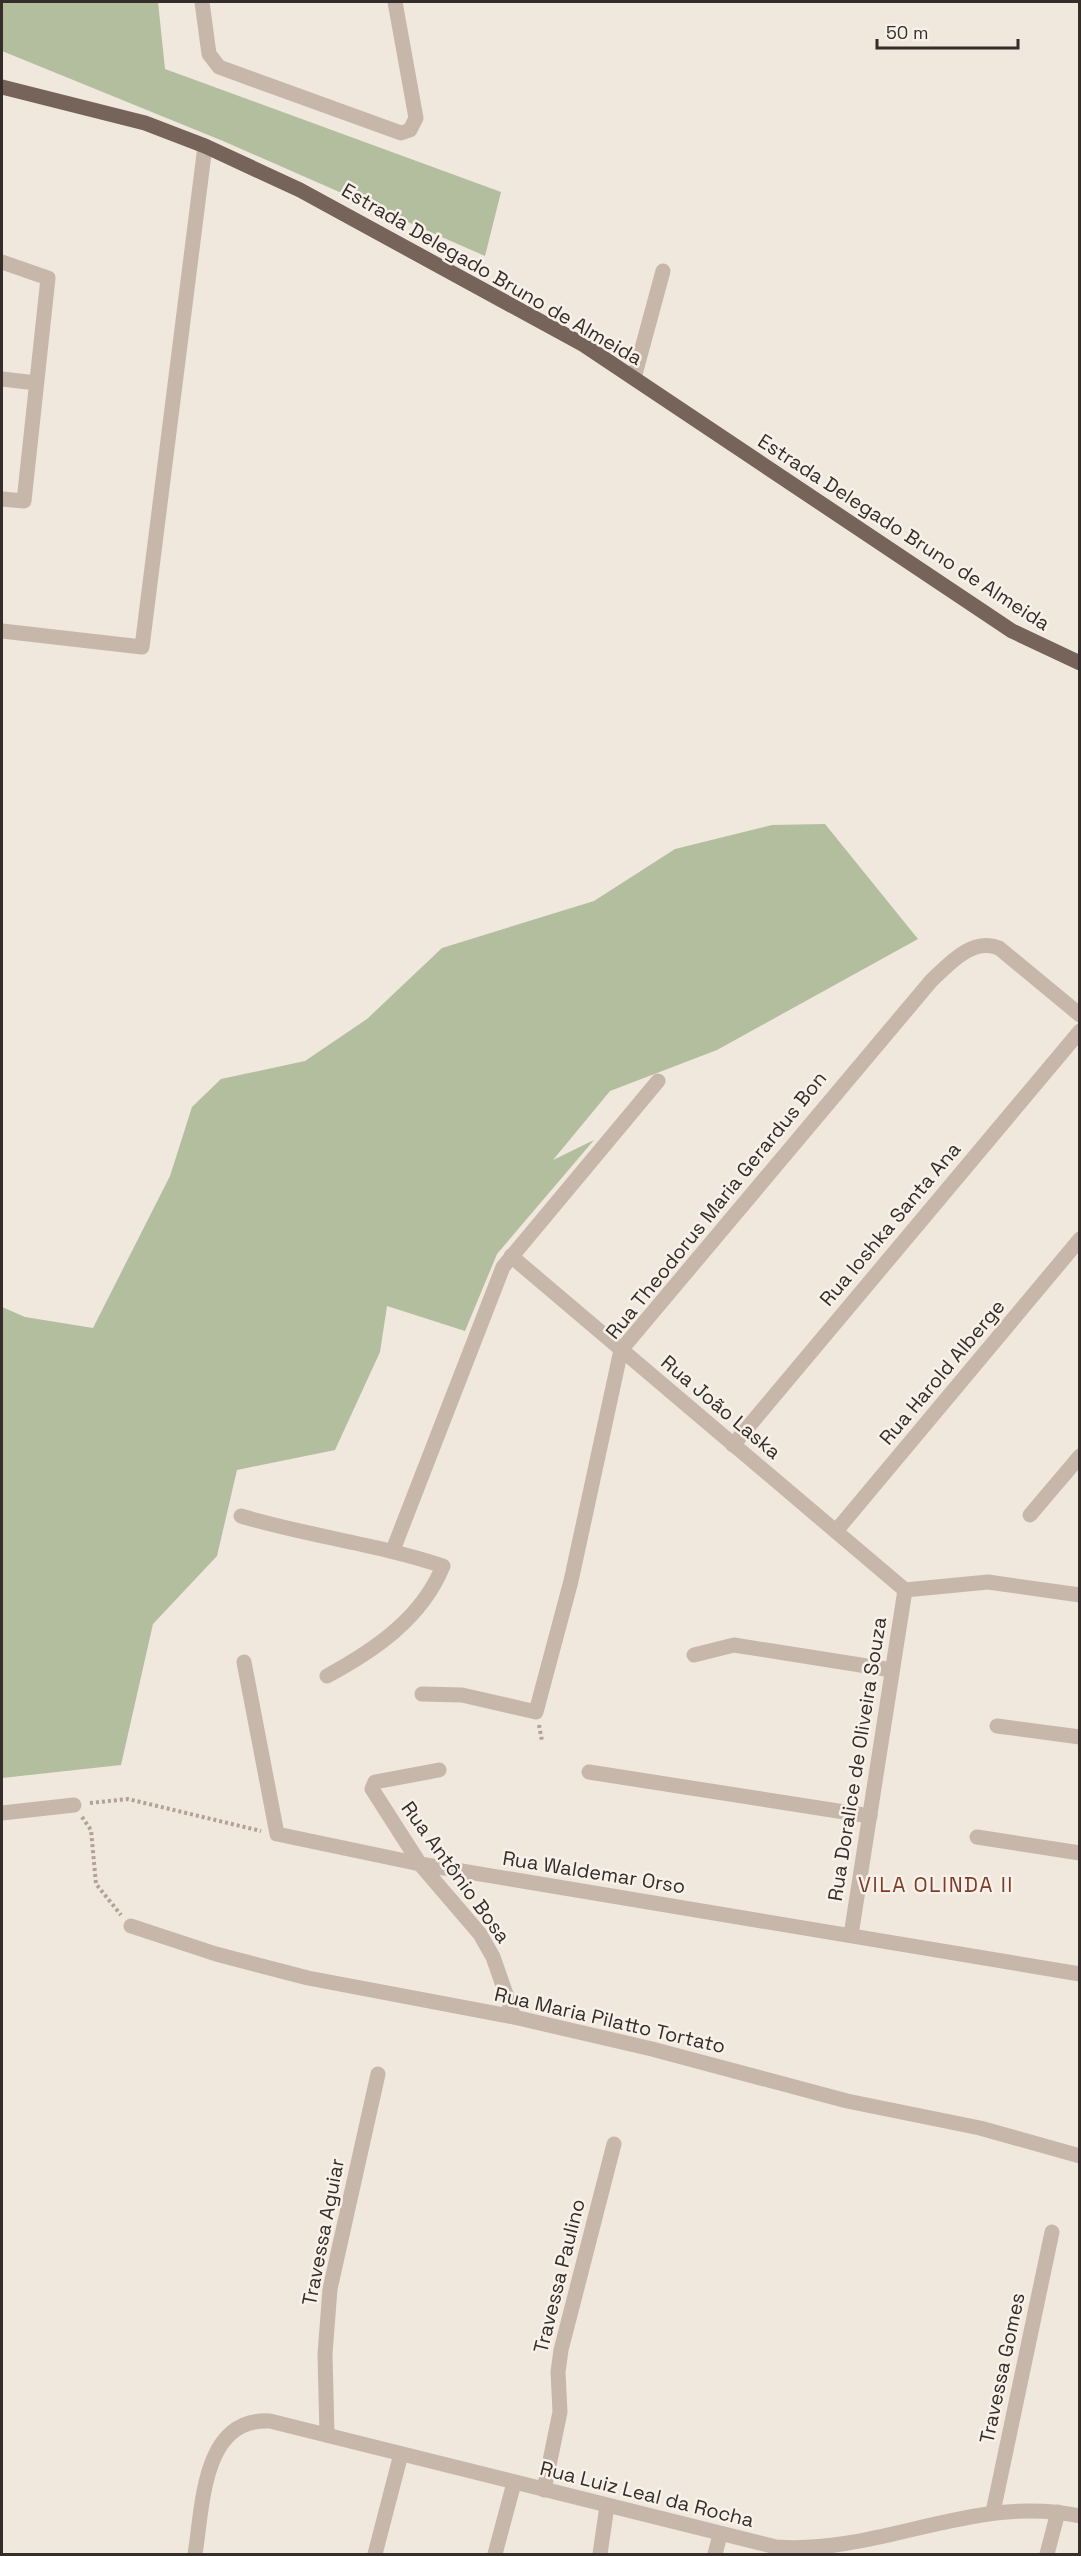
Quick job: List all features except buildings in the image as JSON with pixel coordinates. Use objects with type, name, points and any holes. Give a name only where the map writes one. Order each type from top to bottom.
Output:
[{"type":"main road","name":"Estrada Delegado Bruno de Almeida","points":[[2,87],[145,123],[205,146],[300,190],[584,345],[1012,631],[1080,663]]},
{"type":"street","points":[[202,2],[209,54],[219,67],[401,133],[410,130],[416,118],[395,2]]},
{"type":"street","points":[[2,631],[142,647],[205,146]]},
{"type":"street","points":[[2,262],[48,278],[24,501],[2,499]]},
{"type":"street","points":[[634,378],[663,271]]},
{"type":"street","points":[[2,379],[36,383]]},
{"type":"street","name":"Rua Theodorus Maria Gerardus Bon","points":[[422,1694],[462,1695],[536,1712],[571,1581],[621,1350],[915,998],[957,957],[981,945],[999,948],[1080,1016]]},
{"type":"street","name":"Rua Ioshka Santa Ana","points":[[733,1444],[1080,1031]]},
{"type":"street","points":[[393,1550],[499,1276],[511,1256],[658,1081]]},
{"type":"street","name":"Rua Harold Alberge","points":[[836,1531],[1080,1239]]},
{"type":"street","name":"Rua João Laska","points":[[511,1256],[905,1590]]},
{"type":"street","points":[[1030,1515],[1080,1456]]},
{"type":"street","points":[[241,1516],[288,1530],[393,1550],[443,1566],[430,1594],[398,1628],[354,1662],[327,1677]]},
{"type":"street","points":[[905,1590],[988,1582],[1080,1595]]},
{"type":"street","name":"Rua Doralice de Oliveira Souza","points":[[851,1935],[905,1590]]},
{"type":"street","points":[[694,1655],[734,1645],[892,1670]]},
{"type":"street","points":[[244,1662],[277,1834]]},
{"type":"street","points":[[997,1726],[1080,1737]]},
{"type":"street","name":"Rua Antônio Bosa","points":[[439,1770],[375,1782],[372,1785],[420,1864],[480,1934],[494,1957],[514,2017]]},
{"type":"street","points":[[589,1772],[870,1816]]},
{"type":"street","points":[[2,1813],[74,1805]]},
{"type":"street","name":"Rua Waldemar Orso","points":[[277,1834],[420,1864],[1080,1974]]},
{"type":"street","points":[[977,1837],[1080,1853]]},
{"type":"street","name":"Rua Maria Pilatto Tortato","points":[[130,1926],[216,1954],[308,1978],[514,2017],[673,2054],[847,2101],[980,2128],[1080,2156]]},
{"type":"street","name":"Travessa Aguiar","points":[[327,2435],[325,2354],[330,2289],[378,2074]]},
{"type":"street","name":"Travessa Paulino","points":[[544,2490],[561,2412],[558,2372],[561,2350],[614,2144]]},
{"type":"street","name":"Travessa Gomes","points":[[993,2512],[1052,2232]]},
{"type":"street","name":"Rua Luiz Leal da Rocha","points":[[195,2554],[210,2465],[219,2447],[241,2425],[256,2420],[270,2421],[327,2435],[792,2552],[993,2512],[1036,2510],[1080,2516]]},
{"type":"street","points":[[375,2554],[402,2454]]},
{"type":"street","points":[[495,2554],[514,2483]]},
{"type":"street","points":[[600,2554],[607,2506]]},
{"type":"street","points":[[1047,2554],[1058,2512]]},
{"type":"street","points":[[715,2554],[720,2535]]},
{"type":"path","points":[[74,1805],[128,1798],[277,1834]]},
{"type":"path","points":[[91,1830],[96,1884],[130,1926]]},
{"type":"green space","points":[[2,2],[158,2],[165,69],[501,192],[485,256],[223,141],[2,51]]},
{"type":"green space","points":[[825,824],[918,939],[717,1050],[610,1091],[553,1160],[594,1140],[497,1254],[465,1331],[387,1306],[380,1352],[335,1450],[237,1470],[217,1556],[153,1624],[121,1765],[2,1778],[2,1307],[25,1317],[93,1328],[170,1176],[192,1107],[221,1079],[305,1061],[367,1019],[442,948],[594,901],[675,849],[772,825]]},
{"type":"district","name":"VILA OLINDA II","points":[[936,1885]]}]
